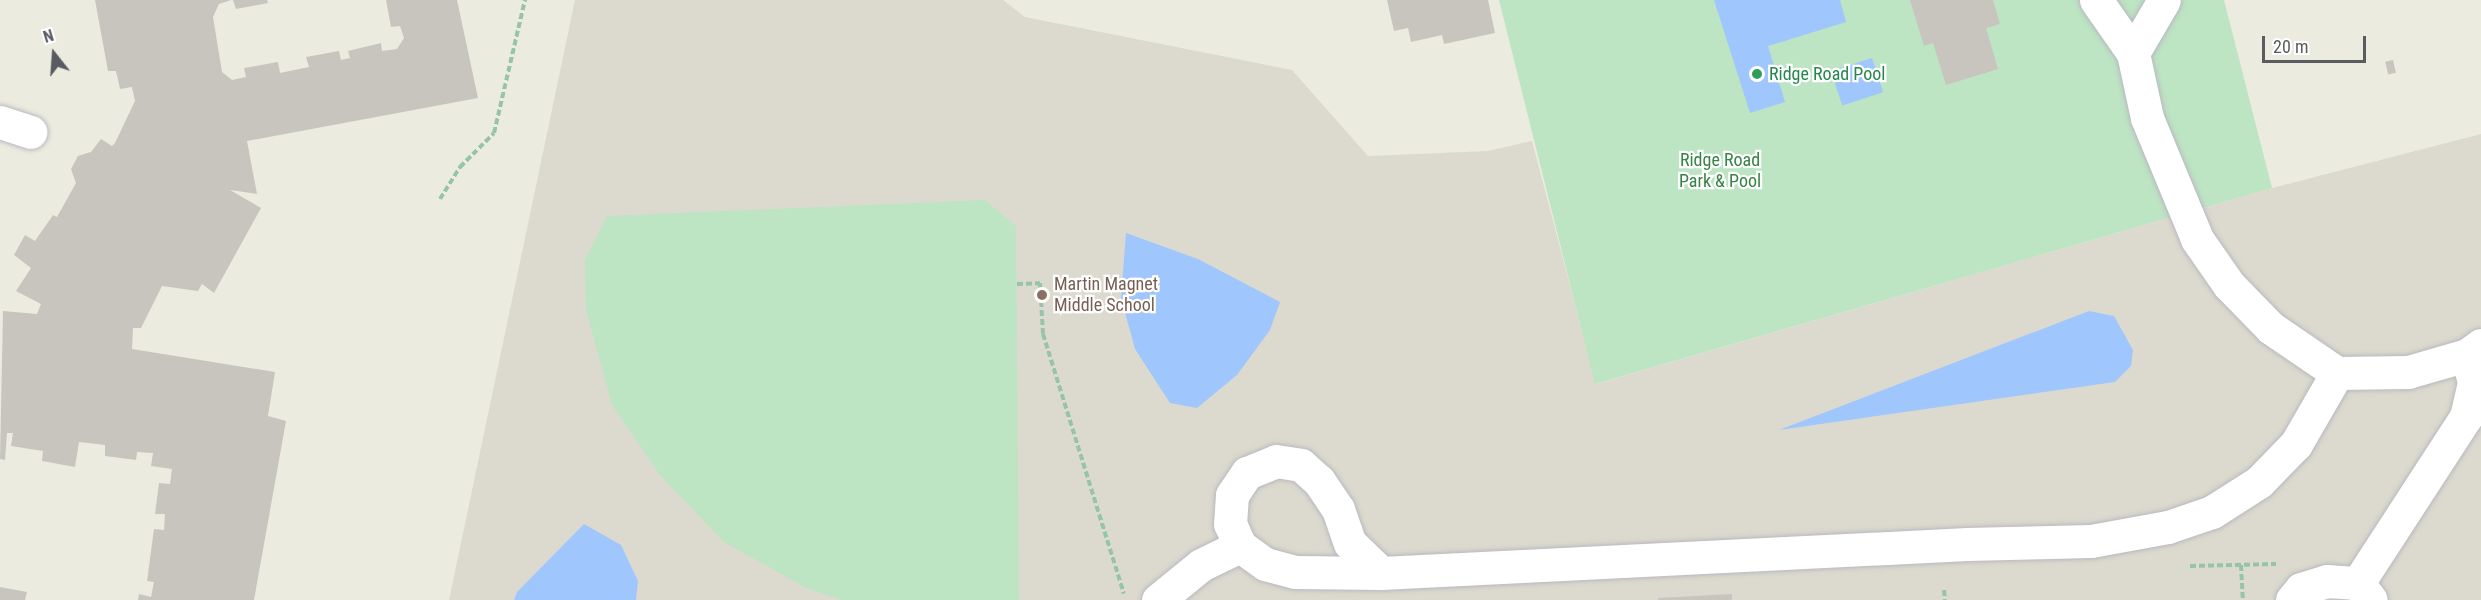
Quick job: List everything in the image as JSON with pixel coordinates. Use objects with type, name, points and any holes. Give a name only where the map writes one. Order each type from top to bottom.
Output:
[{"type":"lane","points":[[2096,0],[2133,53],[2147,118],[2197,239],[2229,285],[2271,328],[2337,373],[2408,372],[2474,350],[2474,381],[2466,417],[2364,591],[2327,581],[2301,589],[2292,600]]},
{"type":"lane","points":[[2133,53],[2164,0]]},
{"type":"lane","points":[[1381,573],[1350,543],[1338,509],[1319,481],[1300,465],[1276,461],[1246,473],[1232,495],[1230,524],[1240,546],[1265,564],[1295,572],[1381,573],[1967,544],[2091,541],[2168,527],[2212,512],[2259,482],[2296,444],[2337,373]]},
{"type":"lane","points":[[1158,600],[1201,565],[1240,546]]},
{"type":"path","points":[[440,199],[460,167],[494,133],[525,0]]},
{"type":"path","points":[[1017,284],[1040,283],[1043,334],[1126,600]]},
{"type":"path","points":[[2190,566],[2286,564]]},
{"type":"path","points":[[2241,565],[2243,600]]},
{"type":"path","points":[[1944,590],[1945,600]]},
{"type":"shaded area","name":"Martin Magnet Middle School","points":[[575,0],[1003,0],[1025,17],[1292,70],[1368,156],[1488,151],[1532,141],[1596,384],[2272,188],[2481,134],[2481,600],[449,600]]},
{"type":"green space","name":"Ridge Road Park & Pool","points":[[1499,0],[2224,0],[2272,188],[1595,384]]},
{"type":"green space","points":[[985,200],[1016,226],[1019,600],[842,600],[808,589],[724,542],[660,475],[612,405],[586,310],[585,260],[607,216]]},
{"type":"water","name":"Ridge Road Pool","points":[[1714,0],[1840,0],[1846,22],[1768,46],[1785,102],[1750,113]]},
{"type":"water","points":[[1872,58],[1883,92],[1842,106],[1831,71]]},
{"type":"water","points":[[1126,233],[1198,259],[1280,302],[1270,330],[1237,375],[1197,408],[1170,403],[1135,349],[1121,298]]},
{"type":"water","points":[[2089,311],[2114,316],[2133,350],[2131,366],[2115,382],[1779,430]]},
{"type":"water","points":[[584,524],[621,545],[638,581],[636,600],[514,600],[517,592]]},
{"type":"building","points":[[95,0],[231,0],[219,4],[213,17],[222,72],[232,80],[246,77],[244,68],[278,62],[280,73],[309,67],[306,57],[339,51],[341,60],[350,58],[348,51],[381,43],[382,51],[397,49],[404,38],[400,26],[391,27],[386,0],[457,0],[478,98],[247,141],[257,194],[230,190],[261,208],[214,293],[202,284],[198,291],[162,286],[141,328],[133,328],[132,349],[275,372],[268,416],[286,421],[254,600],[138,600],[139,594],[151,597],[154,582],[147,581],[154,529],[164,530],[165,514],[155,514],[159,483],[170,484],[172,469],[151,466],[153,453],[137,452],[136,460],[105,456],[105,445],[79,442],[75,467],[42,461],[43,451],[11,446],[13,433],[7,433],[5,460],[0,459],[3,311],[37,314],[41,304],[16,291],[31,268],[14,255],[25,235],[35,241],[53,215],[57,217],[76,183],[71,169],[78,156],[91,152],[101,139],[112,146],[135,101],[132,87],[120,89],[116,71],[108,71]]},
{"type":"building","points":[[233,0],[267,0],[268,3],[236,9]]},
{"type":"building","points":[[1387,0],[1488,0],[1495,33],[1444,44],[1442,35],[1411,42],[1408,28],[1394,31]]},
{"type":"building","points":[[1910,0],[1993,0],[2000,24],[1986,28],[1998,69],[1946,85],[1933,43],[1924,46]]},
{"type":"building","points":[[2393,60],[2396,73],[2388,74],[2385,62]]},
{"type":"building","points":[[0,587],[27,592],[25,600],[0,600]]},
{"type":"building","points":[[1732,594],[1732,600],[1658,600],[1658,598]]},
{"type":"place","name":"Ridge Road Pool","points":[[1757,74]]},
{"type":"place","name":"Martin Magnet Middle School","points":[[1042,295]]}]
